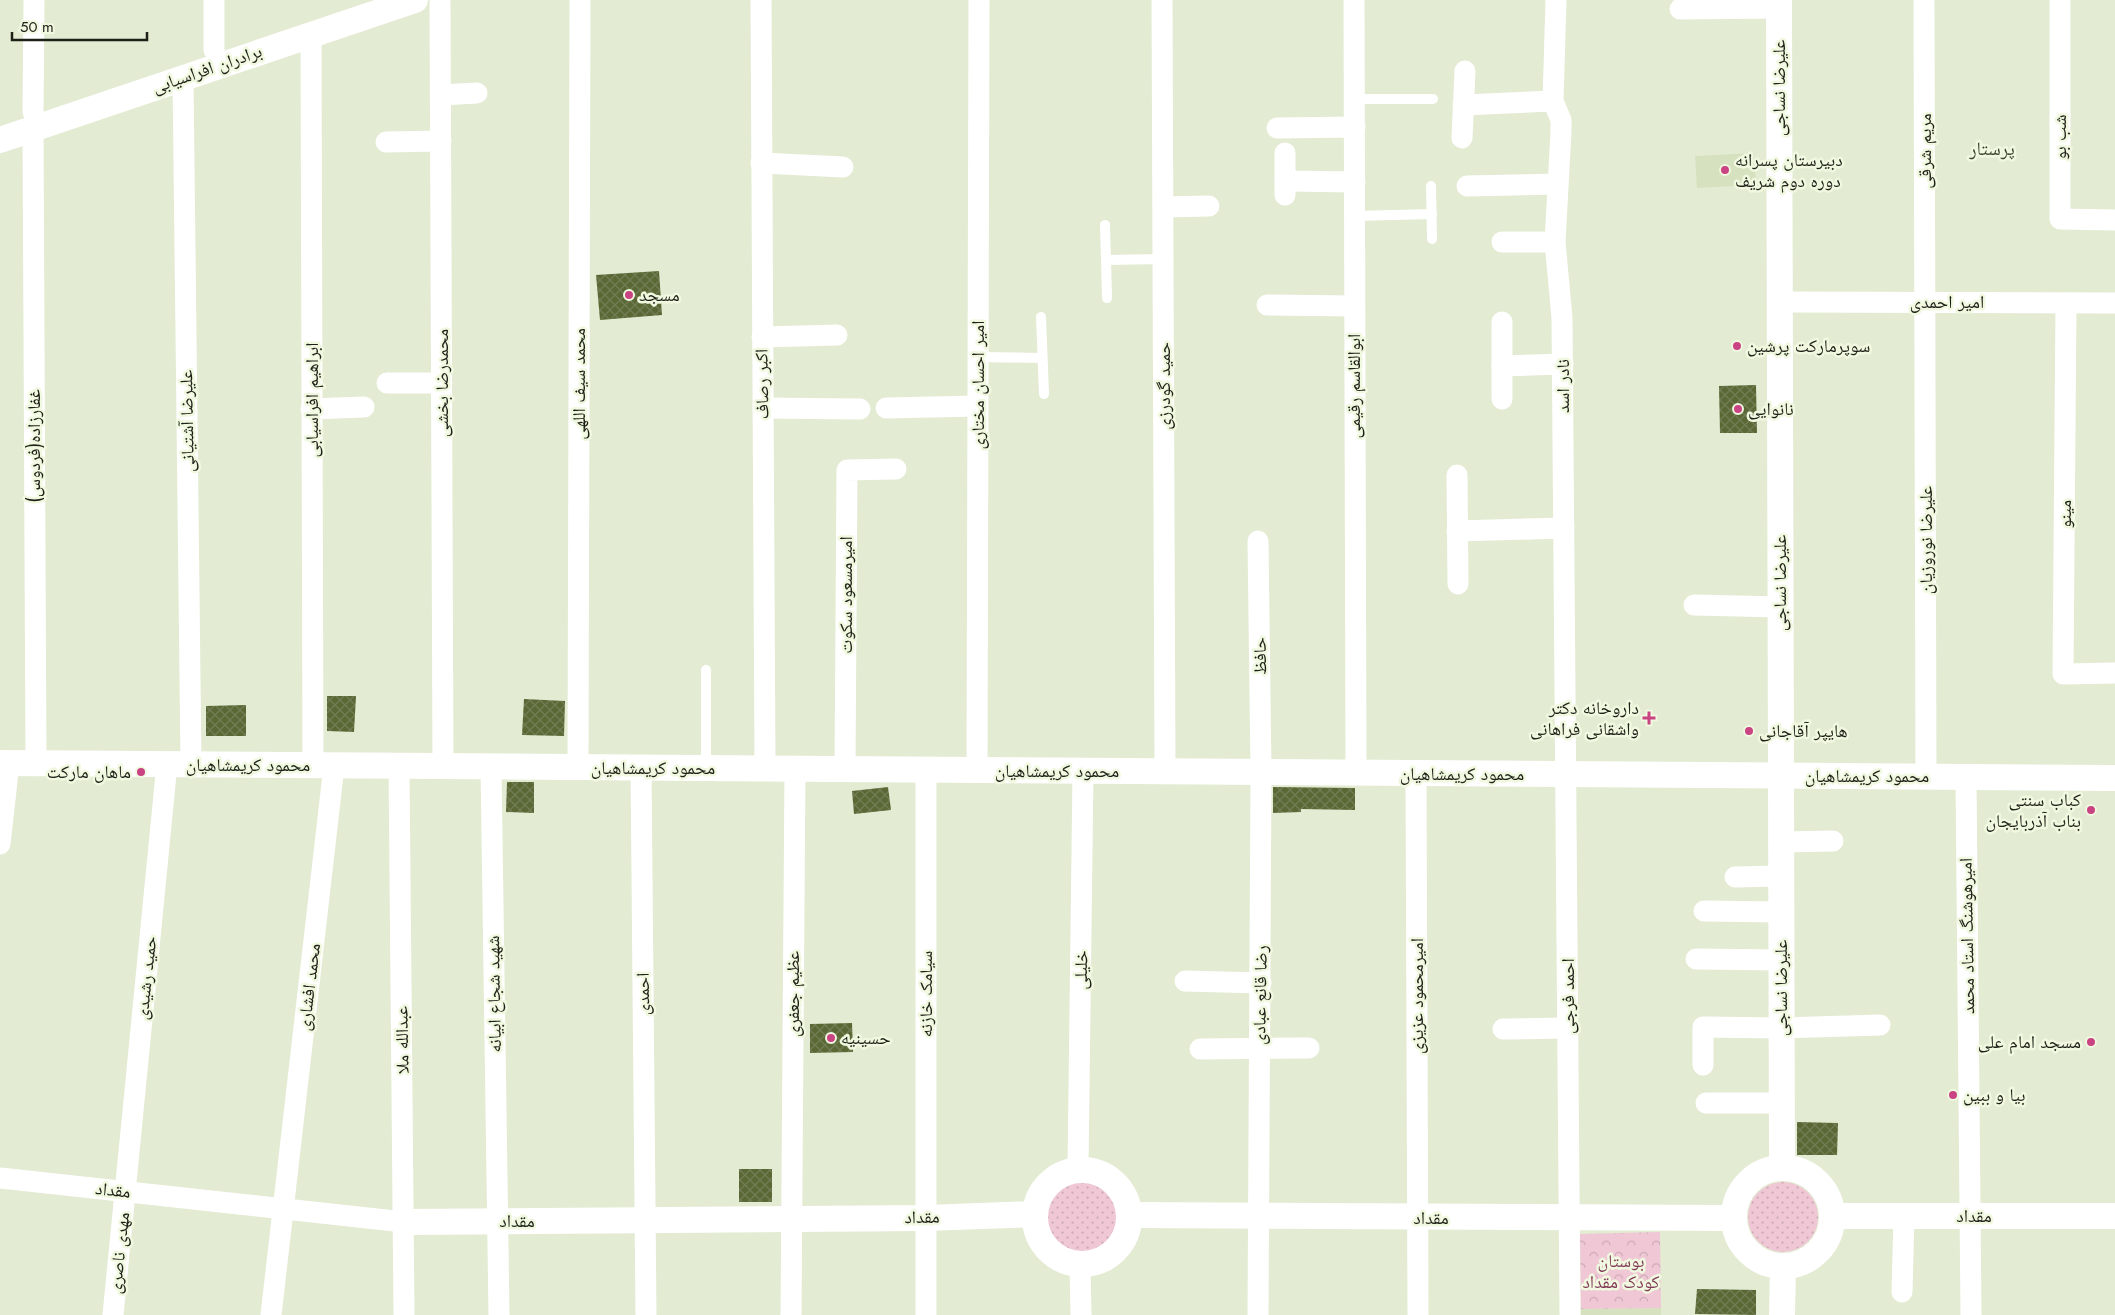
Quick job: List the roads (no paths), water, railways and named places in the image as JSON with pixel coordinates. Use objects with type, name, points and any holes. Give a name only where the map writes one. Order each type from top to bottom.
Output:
[{"type":"street","name":"غفارزاده(فردوس)","points":[[34,0],[36,763]]},
{"type":"street","points":[[214,0],[214,50]]},
{"type":"street","name":"برادران افراسیابی","points":[[0,123],[33,120],[183,78],[311,26],[362,0]]},
{"type":"street","name":"محمدرضا بخشی","points":[[440,0],[443,766]]},
{"type":"street","name":"محمد سیف اللهی","points":[[578,767],[580,0]]},
{"type":"street","name":"اکبر رصاف","points":[[761,0],[765,768]]},
{"type":"street","name":"امیر احسان مختاری","points":[[977,770],[979,0]]},
{"type":"street","name":"حمید گودرزی","points":[[1162,0],[1165,771]]},
{"type":"street","name":"ابوالقاسم رقیمی","points":[[1354,0],[1356,773]]},
{"type":"street","name":"نادر اسد","points":[[1556,0],[1553,101],[1561,120],[1555,242],[1562,318],[1563,364],[1566,774]]},
{"type":"street","name":"مریم شرقی","points":[[1924,0],[1925,302]]},
{"type":"street","name":"شب بو","points":[[2060,0],[2060,219],[2115,220]]},
{"type":"street","name":"برادران افراسیابی","points":[[0,140],[33,120],[214,50],[401,2]]},
{"type":"street","points":[[1680,9],[1779,4]]},
{"type":"street","name":"علیرضا نساجی","points":[[1779,4],[1782,1167]]},
{"type":"street","name":"ابراهیم افراسیابی","points":[[311,26],[311,409],[324,765]]},
{"type":"street","points":[[1462,138],[1465,71]]},
{"type":"street","name":"علیرضا آشتیانی","points":[[179,764],[183,78]]},
{"type":"street","points":[[441,94],[477,93]]},
{"type":"street","points":[[1463,105],[1553,101]]},
{"type":"street","points":[[1277,128],[1355,127]]},
{"type":"street","points":[[386,142],[441,141]]},
{"type":"street","points":[[1286,154],[1285,188],[1355,182]]},
{"type":"street","points":[[761,163],[843,167]]},
{"type":"street","points":[[1467,186],[1558,184]]},
{"type":"street","points":[[1163,207],[1209,206]]},
{"type":"street","points":[[1502,242],[1555,242]]},
{"type":"street","name":"امیر احمدی","points":[[1780,302],[2115,303]]},
{"type":"street","name":"علیرضا نوروزیان","points":[[1925,302],[1926,777]]},
{"type":"street","name":"مینو","points":[[2066,303],[2064,674],[2115,673]]},
{"type":"street","points":[[1267,305],[1354,306]]},
{"type":"street","points":[[1502,322],[1502,399]]},
{"type":"street","points":[[762,337],[837,336]]},
{"type":"street","points":[[1502,366],[1563,364]]},
{"type":"street","points":[[386,383],[442,383]]},
{"type":"street","points":[[886,408],[978,406]]},
{"type":"street","points":[[311,409],[364,407]]},
{"type":"street","points":[[763,408],[860,409]]},
{"type":"street","name":"امیرمسعود سکوت","points":[[845,769],[847,470],[896,469]]},
{"type":"street","points":[[1457,475],[1458,584]]},
{"type":"street","points":[[1457,531],[1564,528]]},
{"type":"street","name":"حافظ","points":[[1258,541],[1262,772]]},
{"type":"street","points":[[1694,606],[1780,607]]},
{"type":"street","points":[[0,844],[4,763]]},
{"type":"street","name":"محمود کریمشاهیان","points":[[4,763],[2115,778]]},
{"type":"street","name":"حمید رشیدی","points":[[125,1192],[179,764]]},
{"type":"street","name":"محمد افشاری","points":[[271,1315],[284,1209],[324,765]]},
{"type":"street","name":"عبدالله ملا","points":[[399,766],[404,1315]]},
{"type":"street","name":"شهید شجاع ابیانه","points":[[491,767],[499,1315]]},
{"type":"street","name":"احمدی","points":[[641,768],[646,1315]]},
{"type":"street","name":"عظیم جعفری","points":[[792,1315],[791,1219],[795,768]]},
{"type":"street","name":"سیامک خازنه","points":[[926,770],[926,1315]]},
{"type":"street","name":"خلیلی","points":[[1078,1169],[1083,771]]},
{"type":"street","name":"رضا قانع عبادی","points":[[1258,1315],[1262,772]]},
{"type":"street","name":"امیرمحمود عزیزی","points":[[1416,773],[1418,1315]]},
{"type":"street","name":"احمد فرجی","points":[[1566,774],[1570,1315]]},
{"type":"street","name":"امیرهوشنگ استاد محمد","points":[[1966,777],[1971,1315]]},
{"type":"street","points":[[1781,842],[1833,841]]},
{"type":"street","points":[[1734,877],[1781,876]]},
{"type":"street","points":[[1704,911],[1781,912]]},
{"type":"street","points":[[1696,959],[1782,960]]},
{"type":"street","points":[[1185,981],[1261,983]]},
{"type":"street","points":[[1703,1065],[1703,1027],[1782,1028],[1880,1025]]},
{"type":"street","points":[[1503,1028],[1568,1028]]},
{"type":"street","points":[[1200,1049],[1309,1048]]},
{"type":"street","points":[[1706,1104],[1782,1103]]},
{"type":"street","points":[[1782,1167],[1797,1169],[1817,1181],[1830,1200],[1833,1216],[1830,1232],[1824,1246],[1805,1261],[1782,1267],[1767,1265],[1754,1258],[1743,1247],[1736,1233],[1733,1218],[1735,1203],[1742,1189],[1753,1177],[1767,1170],[1782,1167]]},
{"type":"street","points":[[1078,1169],[1094,1170],[1108,1177],[1119,1187],[1127,1200],[1130,1215],[1124,1238],[1110,1256],[1096,1262],[1080,1264],[1066,1261],[1053,1254],[1043,1242],[1037,1229],[1035,1214],[1038,1201],[1044,1189],[1065,1172],[1078,1169]]},
{"type":"street","name":"مقداد","points":[[0,1178],[404,1222],[926,1218],[1035,1214]]},
{"type":"street","name":"مهدی ناصری","points":[[113,1315],[125,1192]]},
{"type":"street","name":"مقداد","points":[[1130,1215],[1259,1218],[1733,1218]]},
{"type":"street","name":"مقداد","points":[[1833,1216],[2115,1216]]},
{"type":"street","points":[[1902,1292],[1904,1216]]},
{"type":"street","points":[[1080,1264],[1081,1315]]},
{"type":"street","points":[[1782,1267],[1782,1315]]},
{"type":"lane","points":[[1355,99],[1433,99]]},
{"type":"lane","points":[[1431,186],[1432,239]]},
{"type":"lane","points":[[1355,216],[1432,214]]},
{"type":"lane","points":[[1105,225],[1107,298]]},
{"type":"lane","points":[[1106,260],[1163,259]]},
{"type":"lane","points":[[1041,317],[1044,394]]},
{"type":"lane","points":[[978,357],[1042,358]]},
{"type":"lane","points":[[706,670],[706,768]]},
{"type":"place","name":"دبیرستان پسرانه دوره دوم شریف","points":[[1725,170]]},
{"type":"place","name":"مسجد","points":[[629,295]]},
{"type":"place","name":"سوپرمارکت پرشین","points":[[1737,346]]},
{"type":"place","name":"نانوایی","points":[[1738,409]]},
{"type":"place","name":"داروخانه دکتر واشقانی فراهانی","points":[[1649,718]]},
{"type":"place","name":"هایپر آقاجانی","points":[[1749,731]]},
{"type":"place","name":"ماهان مارکت","points":[[141,772]]},
{"type":"place","name":"کباب سنتی بناب آذربایجان","points":[[2091,810]]},
{"type":"place","name":"حسینیه","points":[[831,1038]]},
{"type":"place","name":"مسجد امام علی","points":[[2091,1042]]},
{"type":"place","name":"بیا و ببین","points":[[1953,1095]]},
{"type":"district","name":"پرستار","points":[[1992,148]]},
{"type":"park label","name":"بوستان کودک مقداد","points":[[1621,1271]]}]
